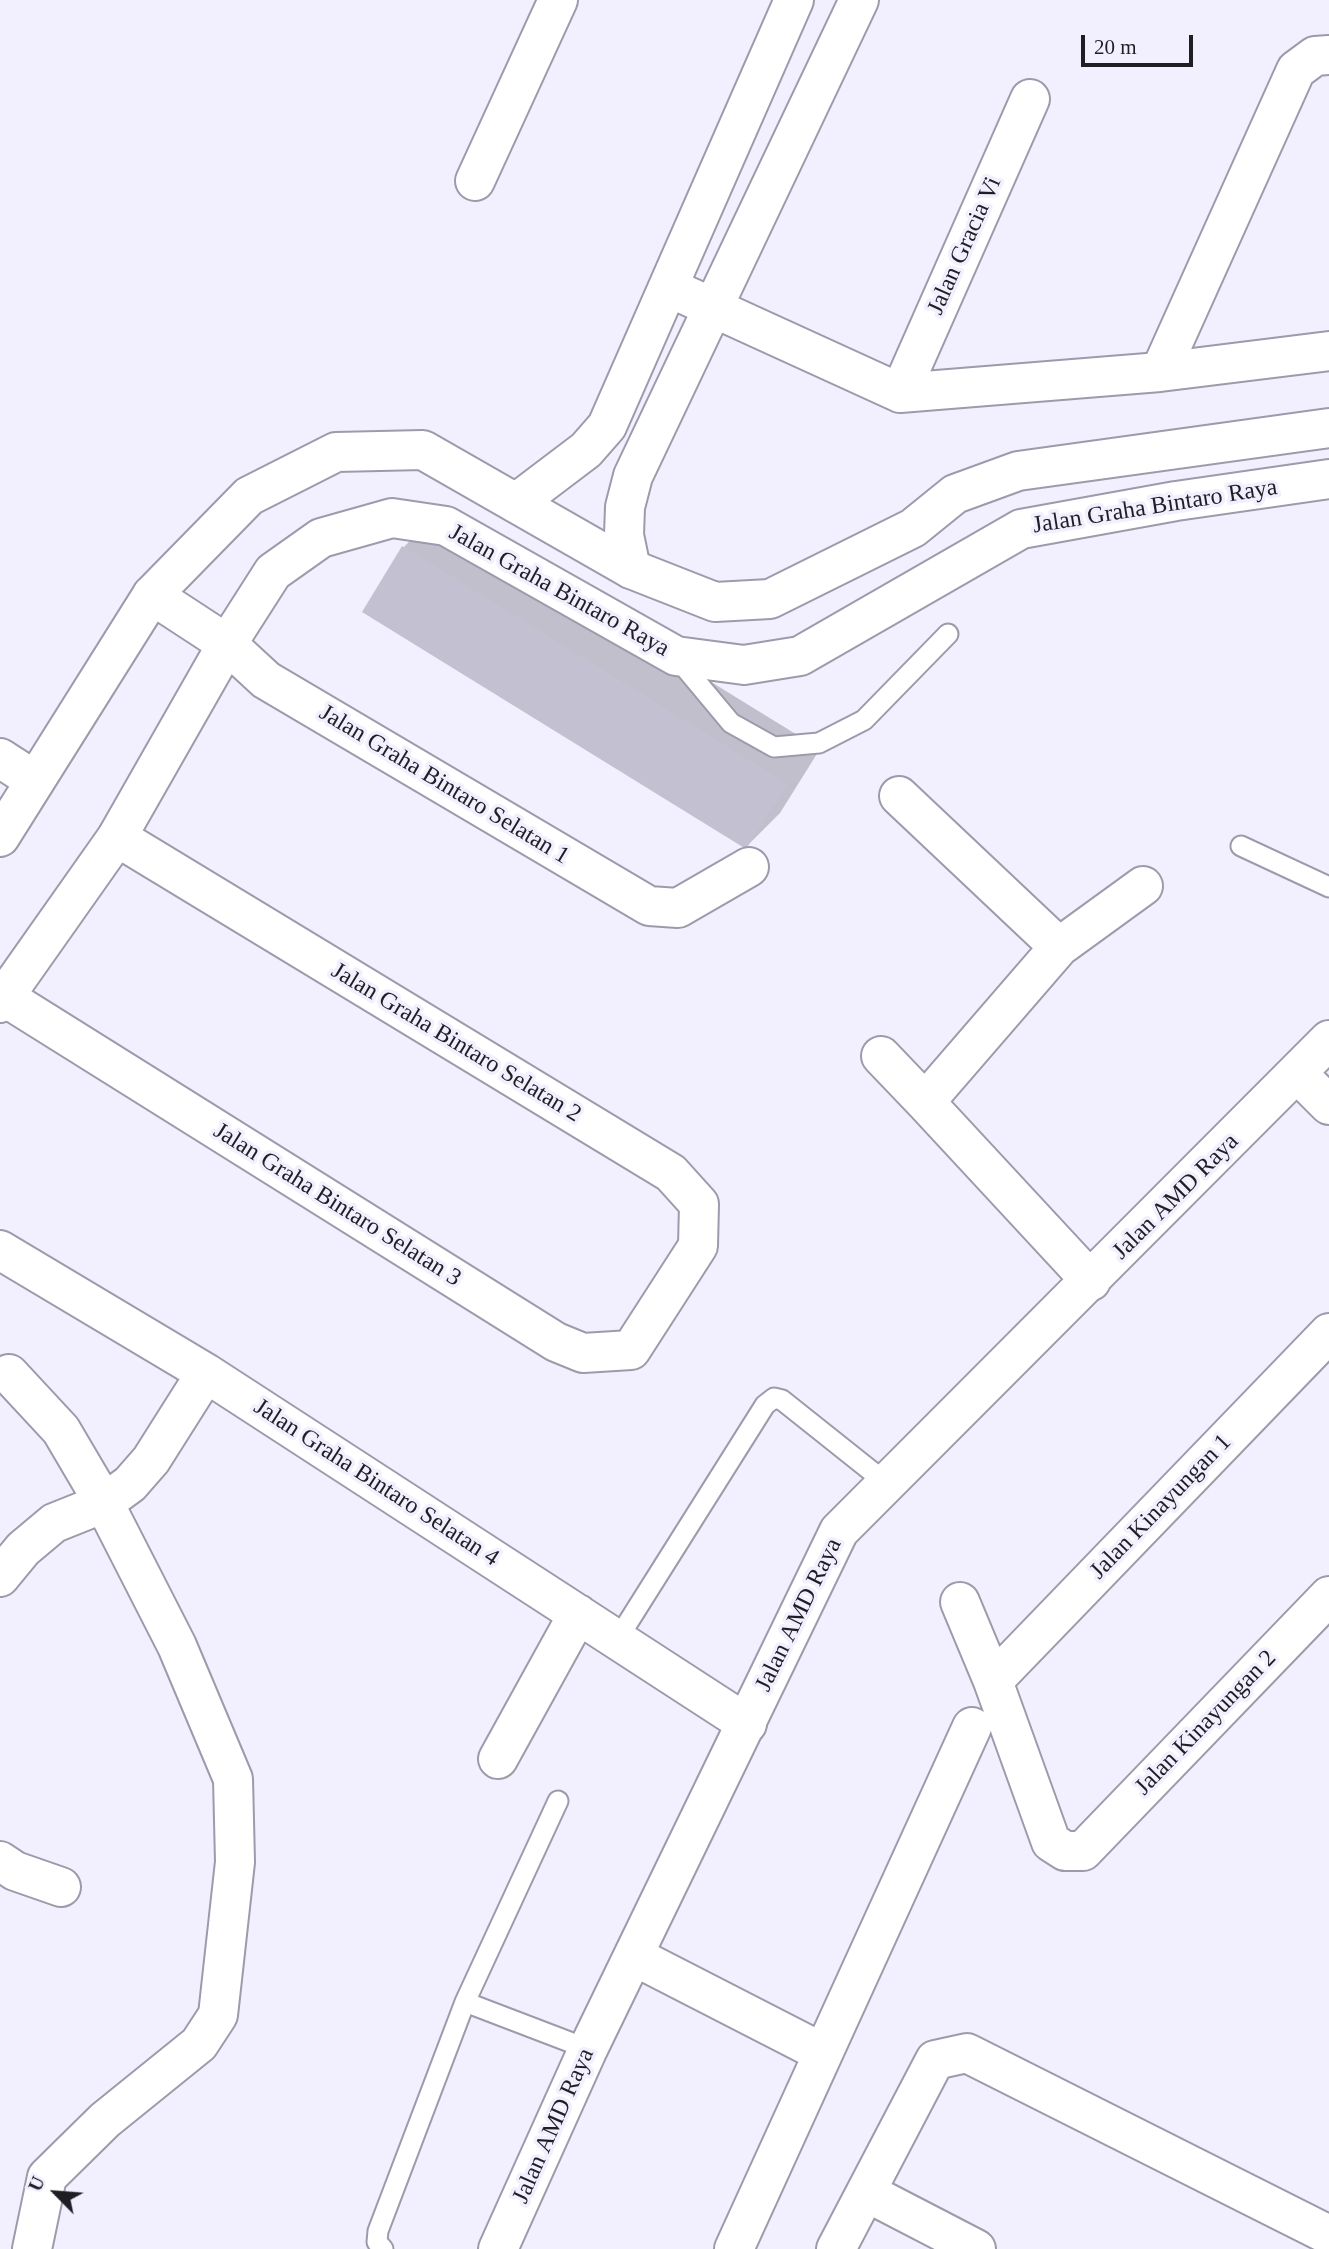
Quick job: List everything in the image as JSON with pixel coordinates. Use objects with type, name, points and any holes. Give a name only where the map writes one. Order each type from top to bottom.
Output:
[{"type":"street","points":[[475,181],[558,0]]},
{"type":"street","points":[[516,503],[586,450],[607,426],[670,288],[794,0]]},
{"type":"street","points":[[631,569],[624,535],[625,507],[633,476],[859,0]]},
{"type":"street","points":[[1160,372],[1296,70],[1315,56],[1329,55]]},
{"type":"street","name":"Jalan Gracia Vi","points":[[900,394],[1030,99]]},
{"type":"street","points":[[670,288],[900,394],[1160,372],[1329,351]]},
{"type":"street","points":[[607,426],[647,448]]},
{"type":"street","points":[[0,837],[152,595],[249,496],[336,452],[423,450],[631,569],[715,602],[770,599],[913,528],[955,494],[1018,471],[1329,428]]},
{"type":"street","points":[[1163,453],[1176,501]]},
{"type":"street","name":"Jalan Graha Bintaro Raya","points":[[1,998],[117,837],[227,645],[273,572],[321,538],[392,518],[446,526],[676,656],[744,665],[800,656],[1021,528],[1176,501],[1329,479]]},
{"type":"street","name":"Jalan Graha Bintaro Selatan 1","points":[[152,595],[227,645],[266,680],[649,906],[678,908],[750,867]]},
{"type":"street","points":[[0,758],[34,780]]},
{"type":"street","points":[[899,796],[1059,947]]},
{"type":"street","name":"Jalan Graha Bintaro Selatan 2","points":[[117,837],[671,1173],[699,1204],[698,1246],[665,1297]]},
{"type":"street","points":[[925,1102],[1059,947],[1143,886]]},
{"type":"street","name":"Jalan Graha Bintaro Selatan 3","points":[[1,998],[556,1342],[583,1353],[631,1350],[665,1297]]},
{"type":"street","name":"Jalan AMD Raya","points":[[505,2246],[588,2049],[839,1531],[885,1482],[1091,1282],[1329,1040]]},
{"type":"street","points":[[881,1056],[1091,1282]]},
{"type":"street","points":[[1298,1074],[1329,1105]]},
{"type":"street","name":"Jalan Graha Bintaro Selatan 4","points":[[0,1250],[206,1373],[747,1724]]},
{"type":"street","name":"Jalan Kinayungan 1","points":[[993,1681],[1329,1333]]},
{"type":"street","points":[[0,1577],[23,1549],[54,1523],[104,1503],[130,1484],[151,1460],[206,1373]]},
{"type":"street","points":[[9,1374],[61,1430],[104,1503],[177,1646],[233,1779],[235,1862],[218,2015],[198,2044],[106,2120],[47,2177],[32,2249]]},
{"type":"street","name":"Jalan Kinayungan 2","points":[[993,1681],[1051,1842],[1065,1851],[1083,1851],[1329,1596]]},
{"type":"street","points":[[960,1602],[993,1681]]},
{"type":"street","points":[[498,1759],[578,1614]]},
{"type":"street","points":[[734,2249],[821,2052],[972,1727]]},
{"type":"street","points":[[0,1861],[15,1871],[61,1887]]},
{"type":"street","points":[[634,1956],[821,2052]]},
{"type":"street","points":[[836,2249],[935,2060],[967,2053],[1329,2235]]},
{"type":"street","points":[[866,2192],[976,2249]]},
{"type":"lane","points":[[676,656],[730,723],[774,747],[820,743],[864,720],[948,634]]},
{"type":"lane","points":[[1241,846],[1329,887]]},
{"type":"lane","points":[[617,1640],[765,1405],[774,1398],[782,1400],[885,1482]]},
{"type":"lane","points":[[383,2249],[377,2242],[378,2231],[465,2002],[558,1801]]},
{"type":"lane","points":[[465,2002],[588,2049]]},
{"type":"building","points":[[402,546],[787,784],[746,849],[362,612]]}]
